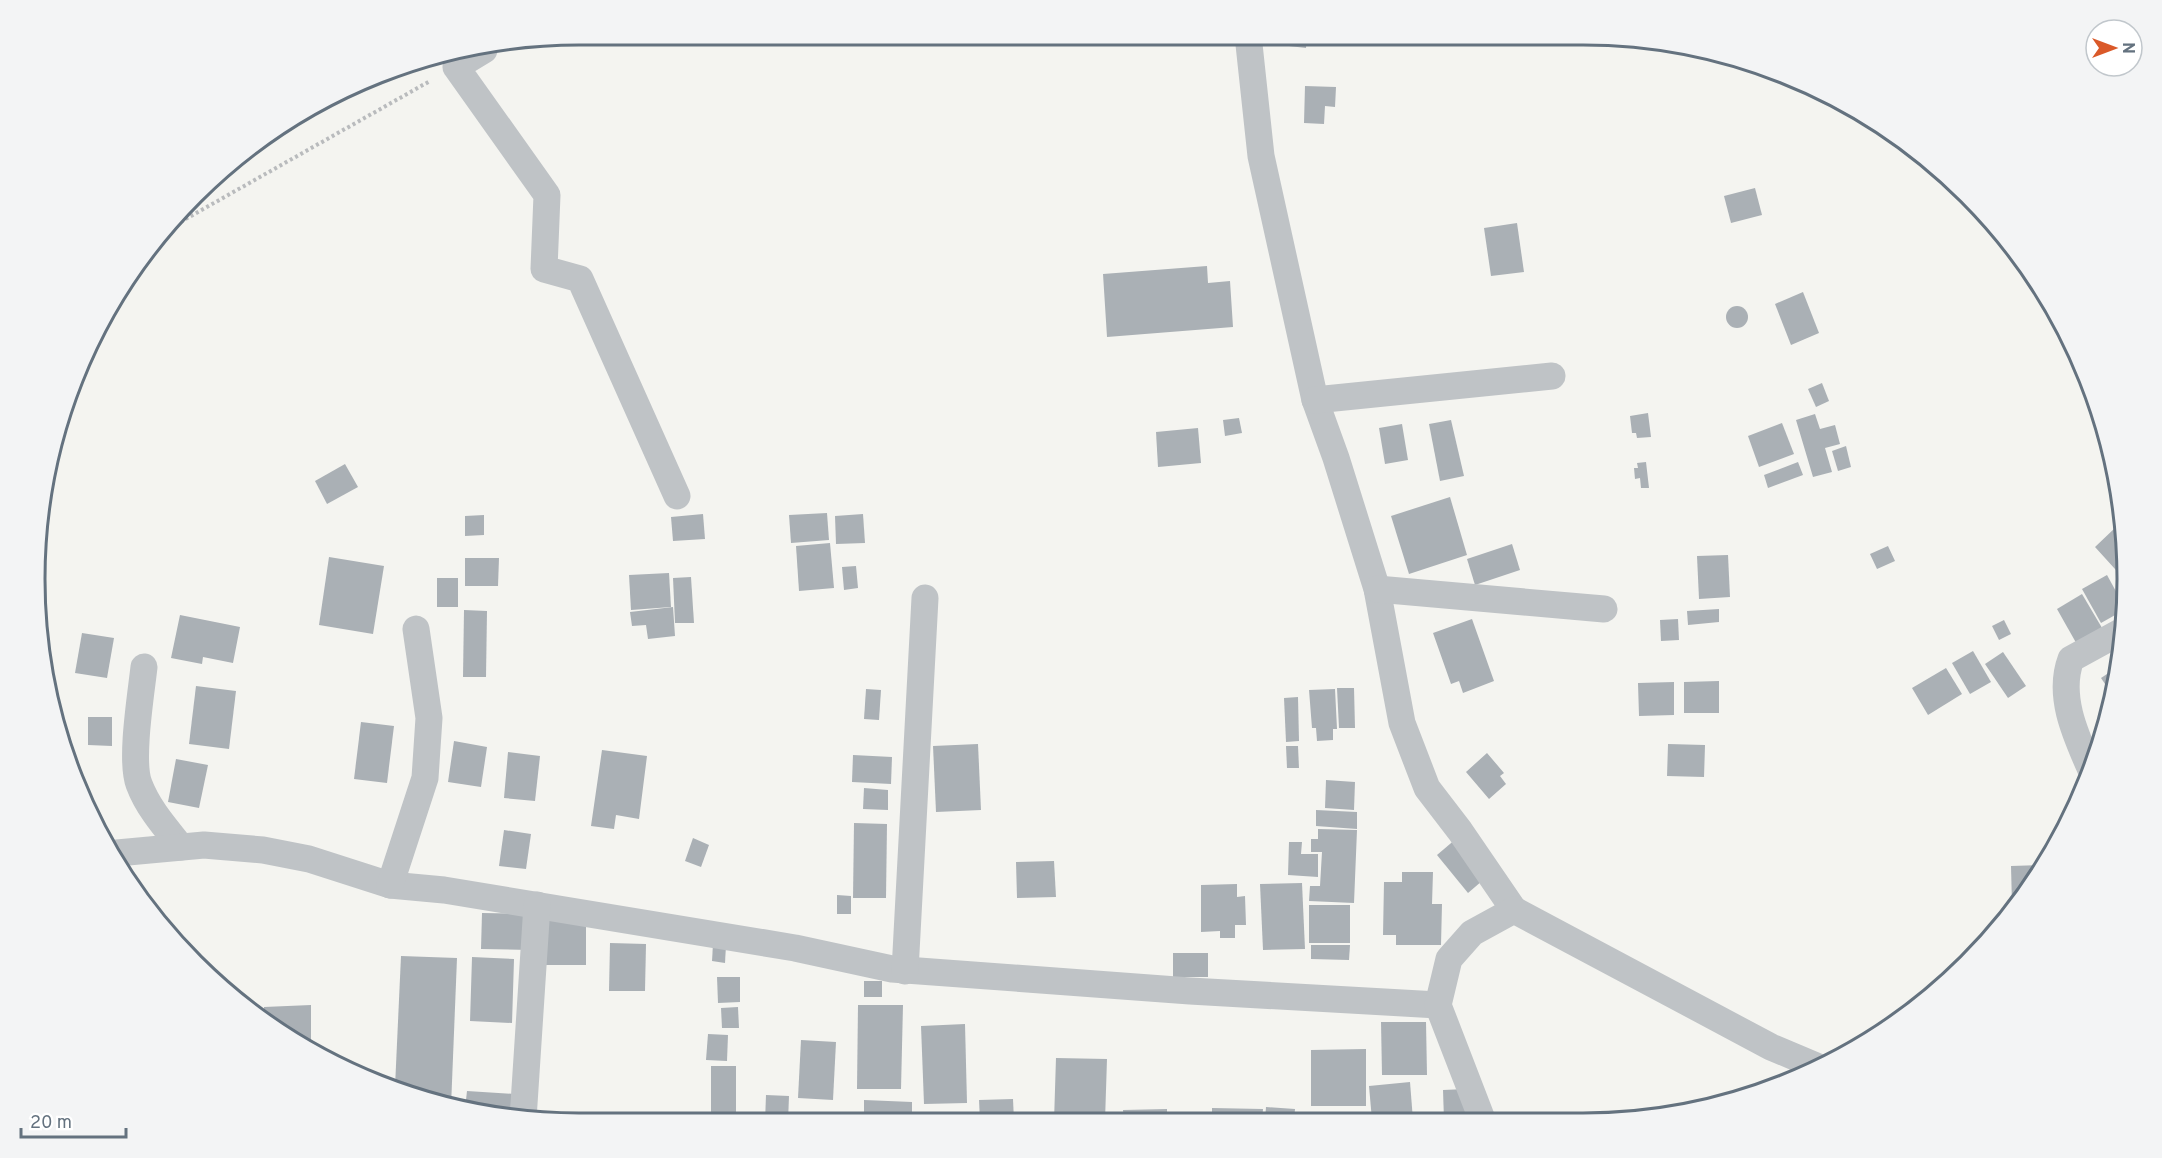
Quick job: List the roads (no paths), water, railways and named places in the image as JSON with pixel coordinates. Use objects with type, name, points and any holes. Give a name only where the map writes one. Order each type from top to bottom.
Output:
[{"type":"street","points":[[1249,45],[1261,156],[1315,400],[1336,458],[1377,589],[1402,723],[1427,788],[1460,831],[1514,910],[1771,1047],[1808,1063]]},
{"type":"street","points":[[476,55],[456,67],[547,195],[544,269],[580,279],[677,496]]},
{"type":"street","points":[[1315,400],[1552,376]]},
{"type":"street","points":[[1377,589],[1604,609]]},
{"type":"street","points":[[905,970],[925,598]]},
{"type":"street","points":[[390,885],[424,778],[429,718],[416,629]]},
{"type":"street","points":[[2086,759],[2071,725],[2065,674],[2071,659],[2114,636]]},
{"type":"street","points":[[144,667],[136,752],[138,783],[156,815],[181,847]]},
{"type":"street","points":[[121,853],[204,845],[262,850],[309,859],[390,885],[444,890],[537,905],[795,948],[905,970],[1190,991],[1438,1005]]},
{"type":"street","points":[[524,1110],[537,905]]},
{"type":"street","points":[[1480,1113],[1438,1005],[1449,959],[1472,933],[1514,910]]}]
